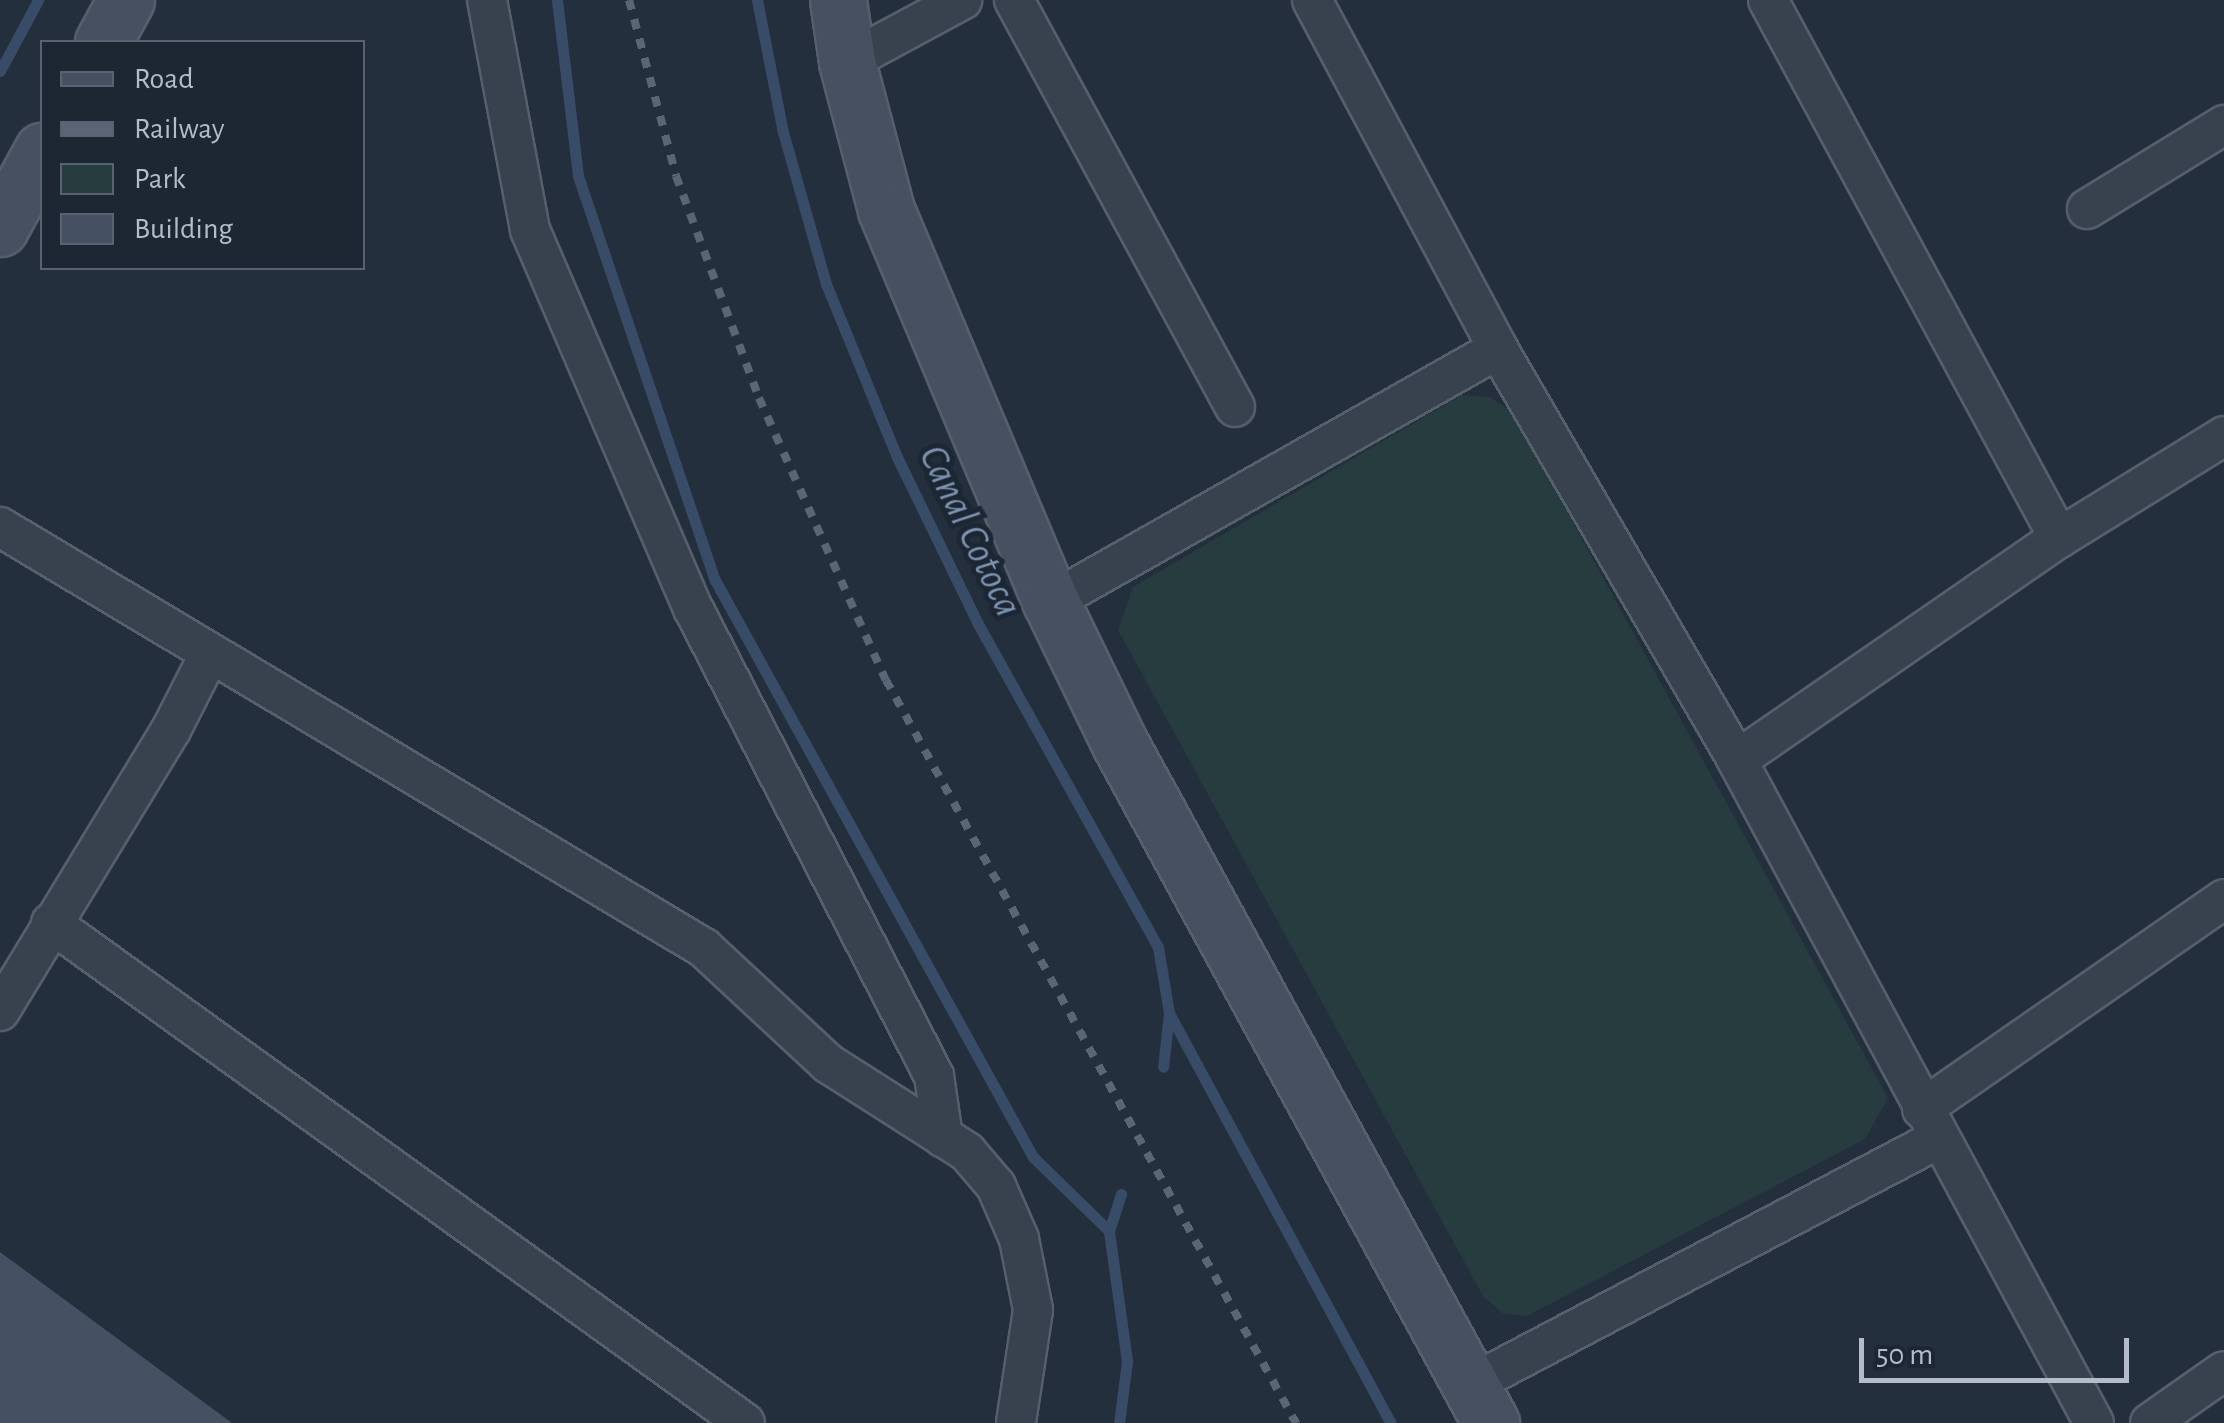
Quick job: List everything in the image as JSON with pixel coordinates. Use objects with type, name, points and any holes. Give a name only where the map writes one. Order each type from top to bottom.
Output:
[{"type":"main road","points":[[103,40],[126,0]]},
{"type":"main road","points":[[838,0],[847,62],[886,210],[1052,602],[1119,742],[1480,1404]]},
{"type":"main road","points":[[0,228],[40,155]]},
{"type":"street","points":[[487,0],[530,230],[694,610],[934,1076],[944,1137]]},
{"type":"street","points":[[847,62],[962,0]]},
{"type":"street","points":[[1014,0],[1235,407]]},
{"type":"street","points":[[1312,0],[1498,350],[1737,760],[2094,1423]]},
{"type":"street","points":[[1768,0],[2059,538]]},
{"type":"street","points":[[2087,209],[2224,125]]},
{"type":"street","points":[[1052,602],[1498,350]]},
{"type":"street","points":[[1737,760],[2059,538],[2224,436]]},
{"type":"street","points":[[0,528],[704,948],[829,1064],[968,1152],[996,1186],[1019,1238],[1033,1310],[1016,1423]]},
{"type":"street","points":[[0,1012],[172,730],[210,653]]},
{"type":"street","points":[[1480,1404],[1930,1124],[2224,899]]},
{"type":"street","points":[[52,922],[745,1423]]},
{"type":"street","points":[[2150,1423],[2224,1371]]},
{"type":"green space","points":[[1462,395],[1490,397],[1513,413],[1888,1098],[1865,1139],[1527,1316],[1502,1313],[1483,1296],[1118,630],[1133,587]]},
{"type":"building","points":[[0,1252],[232,1423],[0,1423]]},
{"type":"waterway","points":[[0,71],[38,0]]},
{"type":"waterway","points":[[557,0],[578,176],[715,580],[1033,1157],[1109,1231]]},
{"type":"waterway","name":"Canal Cotoca","points":[[757,0],[783,132],[826,284],[897,457],[977,622],[1158,947],[1169,1013],[1163,1067]]},
{"type":"waterway","points":[[1169,1013],[1391,1423]]},
{"type":"waterway","name":"Canal Cotoca","points":[[1119,1423],[1127,1361],[1109,1231],[1121,1194]]},
{"type":"railway","points":[[629,0],[676,176],[759,398],[886,680],[1296,1423]]}]
